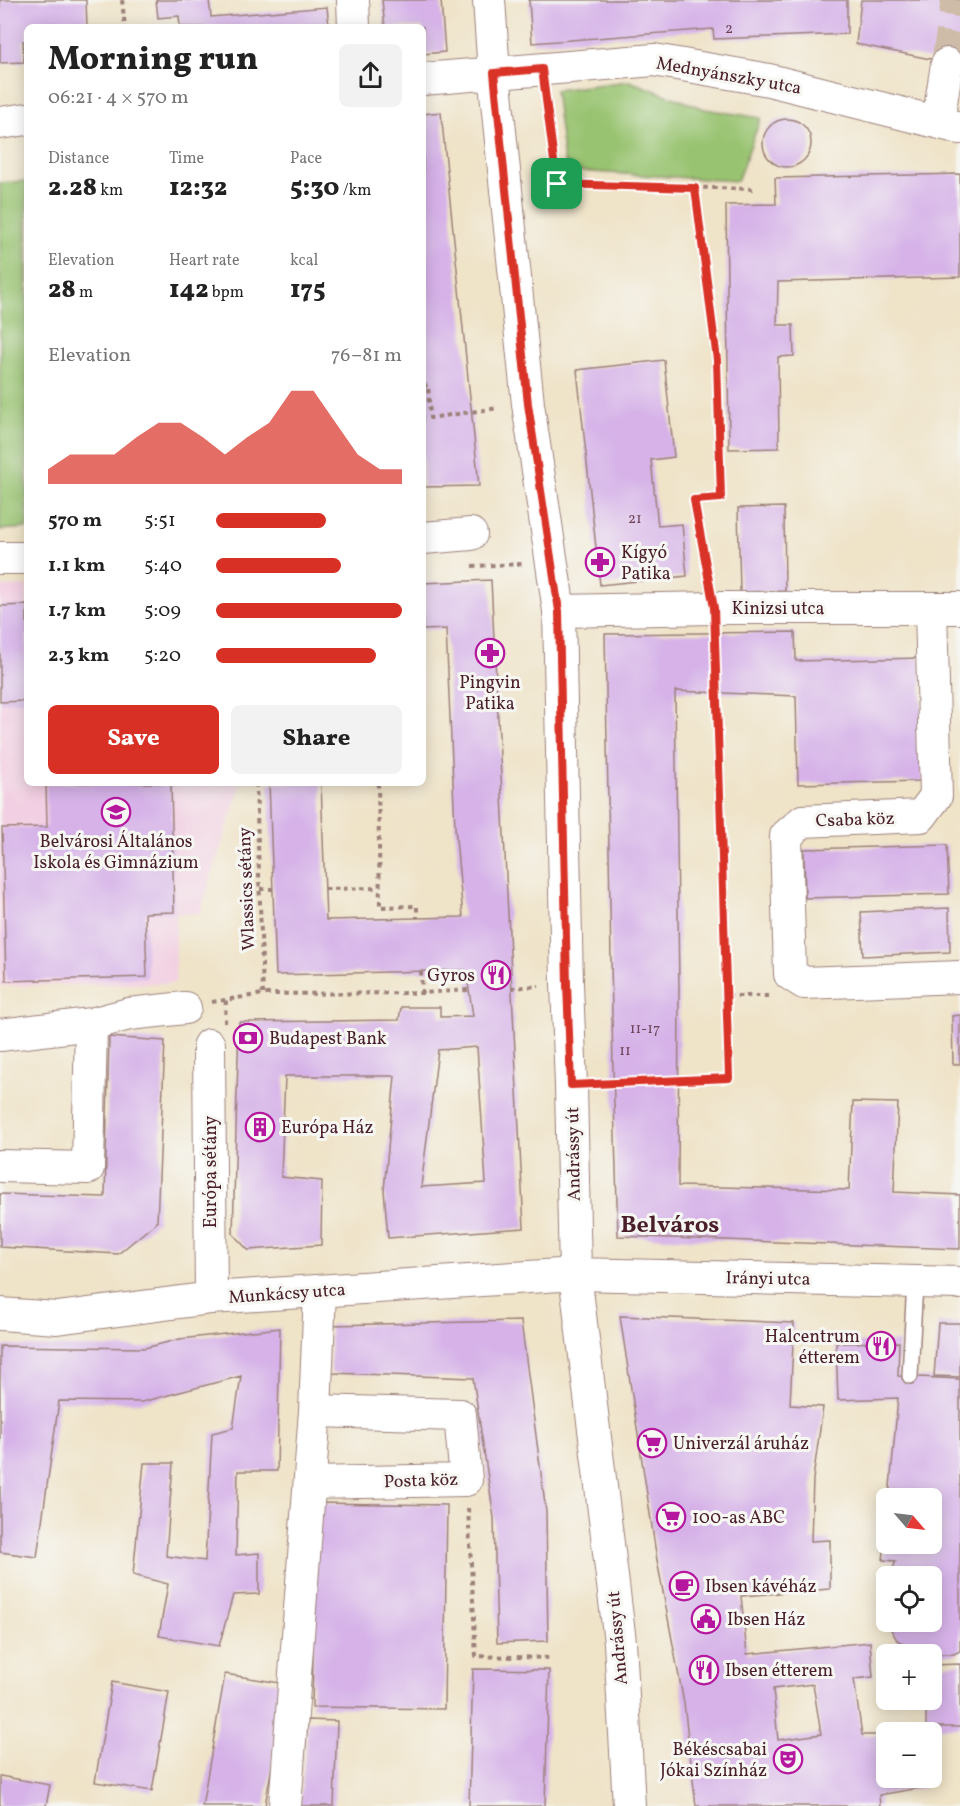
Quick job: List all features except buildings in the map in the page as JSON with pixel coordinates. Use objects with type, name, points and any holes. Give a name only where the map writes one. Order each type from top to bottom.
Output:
[{"type":"street","points":[[353,0],[354,24]]},
{"type":"street","name":"Andrássy út","points":[[489,0],[494,73],[528,404],[559,611],[575,1274],[620,1642],[629,1806]]},
{"type":"street","name":"Mednyánszky utca","points":[[426,79],[654,60],[769,80],[949,125]]},
{"type":"street","points":[[947,64],[949,125]]},
{"type":"street","points":[[0,123],[24,119]]},
{"type":"street","points":[[426,538],[471,534]]},
{"type":"street","points":[[0,558],[24,558]]},
{"type":"street","name":"Kinizsi utca","points":[[559,611],[946,608]]},
{"type":"street","name":"Csaba köz","points":[[946,608],[936,796],[921,816],[803,820],[786,836],[790,974],[804,983],[960,977]]},
{"type":"street","points":[[0,1035],[91,1024],[129,1014],[185,1008]]},
{"type":"street","points":[[0,1166],[88,1168],[91,1024]]},
{"type":"street","name":"Európa sétány","points":[[211,1298],[217,1039]]},
{"type":"street","name":"Munkácsy utca","points":[[0,1314],[57,1318],[211,1298],[575,1274]]},
{"type":"street","name":"Irányi utca","points":[[575,1274],[960,1283]]},
{"type":"street","points":[[285,1806],[315,1411],[320,1291]]},
{"type":"street","name":"Posta köz","points":[[310,1483],[466,1480],[460,1415],[315,1411]]},
{"type":"lane","points":[[910,1376],[915,1282]]},
{"type":"path","points":[[122,0],[125,24]]},
{"type":"path","points":[[542,69],[557,184],[754,189]]},
{"type":"path","points":[[571,1085],[729,1078],[714,608],[694,500],[721,498],[717,360],[695,188]]},
{"type":"path","points":[[426,385],[428,385],[430,418],[528,404]]},
{"type":"path","points":[[470,566],[552,563]]},
{"type":"path","name":"Wlassics sétány","points":[[256,786],[263,994]]},
{"type":"path","points":[[378,786],[380,907],[417,906],[417,918]]},
{"type":"path","points":[[324,889],[379,888]]},
{"type":"path","points":[[260,889],[273,889]]},
{"type":"path","points":[[421,970],[422,993]]},
{"type":"path","points":[[217,1039],[226,999],[263,994],[422,993],[469,990]]},
{"type":"path","points":[[727,996],[773,996]]},
{"type":"path","points":[[466,1480],[476,1656],[549,1658]]},
{"type":"shaded area","name":"Belvárosi Általános Iskola és Gimnázium","points":[[24,586],[24,786],[240,786],[200,913],[176,914],[175,983],[0,986],[0,587]]},
{"type":"green space","points":[[629,81],[705,109],[761,118],[737,181],[576,171],[564,161],[555,90]]},
{"type":"green space","points":[[24,181],[24,528],[0,530],[0,183]]},
{"type":"tunnel","points":[[947,64],[957,0]]},
{"type":"place","name":"Kígyó Patika","points":[[600,562]]},
{"type":"place","name":"Pingvin Patika","points":[[490,653]]},
{"type":"place","name":"Belvárosi Általános Iskola és Gimnázium","points":[[116,812]]},
{"type":"place","name":"Gyros","points":[[496,975]]},
{"type":"place","name":"Budapest Bank","points":[[248,1038]]},
{"type":"place","name":"Európa Ház","points":[[260,1127]]},
{"type":"place","name":"Halcentrum étterem","points":[[881,1346]]},
{"type":"place","name":"Univerzál áruház","points":[[652,1443]]},
{"type":"place","name":"100-as ABC","points":[[671,1517]]},
{"type":"place","name":"Ibsen kávéház","points":[[684,1586]]},
{"type":"place","name":"Ibsen Ház","points":[[706,1619]]},
{"type":"place","name":"Ibsen étterem","points":[[704,1670]]},
{"type":"place","name":"Békéscsabai Jókai Színház","points":[[788,1759]]},
{"type":"district","name":"Belváros","points":[[670,1224]]},
{"type":"route","points":[[542,69],[557,184],[695,188],[717,360],[721,498],[694,500],[714,608],[729,1078],[571,1085],[559,611],[528,404],[494,73],[542,69]]}]
